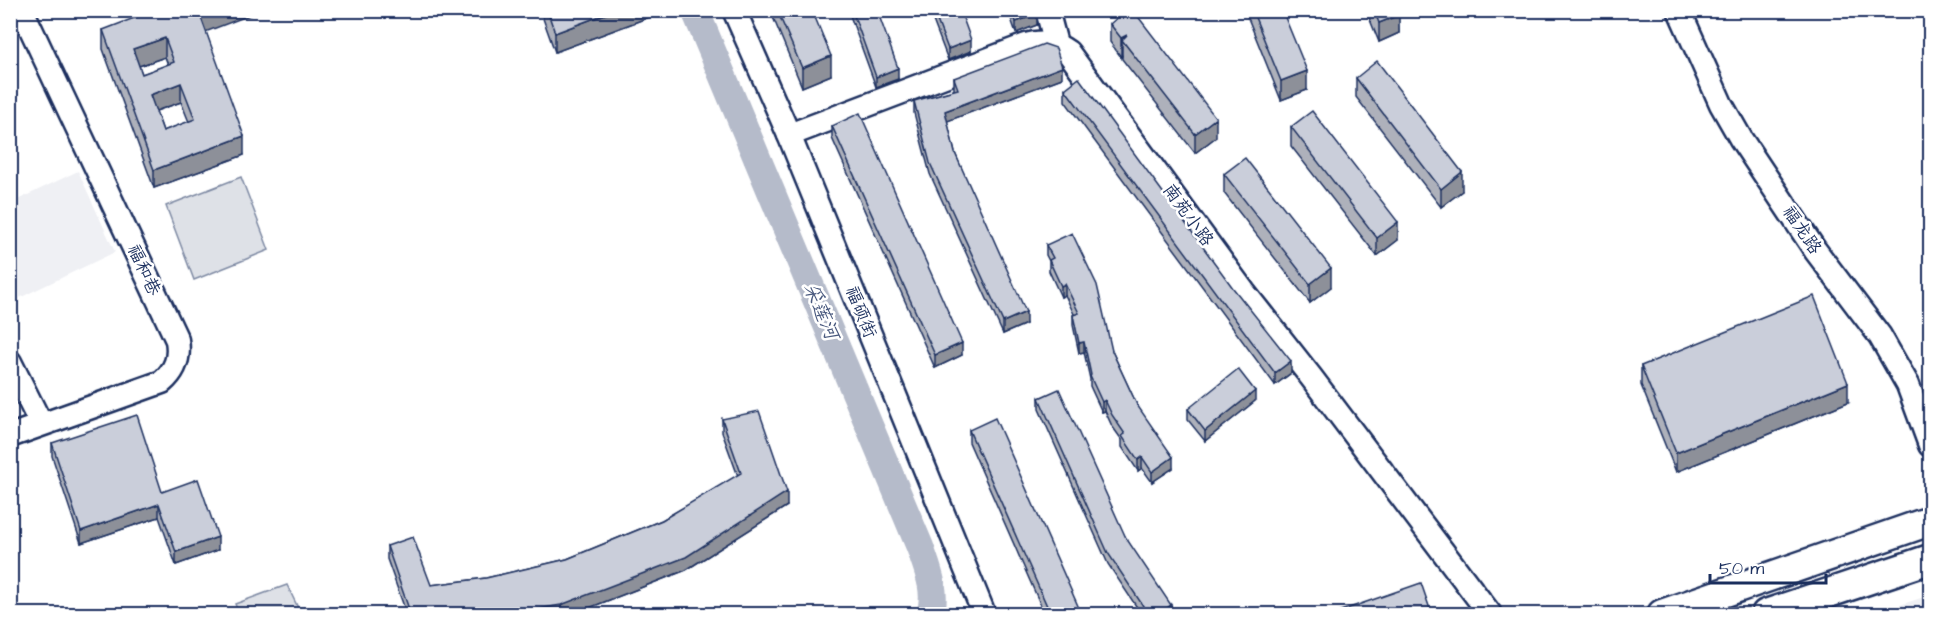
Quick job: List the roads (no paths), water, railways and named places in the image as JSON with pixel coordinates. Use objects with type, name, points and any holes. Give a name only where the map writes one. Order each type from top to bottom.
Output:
[{"type":"main road","points":[[1662,615],[1930,521]]},
{"type":"main road","points":[[1766,615],[1930,558]]},
{"type":"street","name":"福和巷","points":[[10,436],[162,382],[176,367],[179,348],[177,339],[22,10]]},
{"type":"street","name":"福硕街","points":[[734,10],[789,135],[984,615]]},
{"type":"street","points":[[789,135],[1026,45],[1040,41],[1056,44],[1047,10]]},
{"type":"street","name":"福龙路","points":[[1679,10],[1721,104],[1742,139],[1815,250],[1880,336],[1908,385],[1930,445]]},
{"type":"street","name":"南苑小路","points":[[1056,44],[1068,52],[1244,292],[1311,376],[1490,615]]},
{"type":"street","points":[[10,362],[40,424]]},
{"type":"waterway","name":"采莲河","points":[[695,10],[920,547],[932,589],[930,614]]}]
